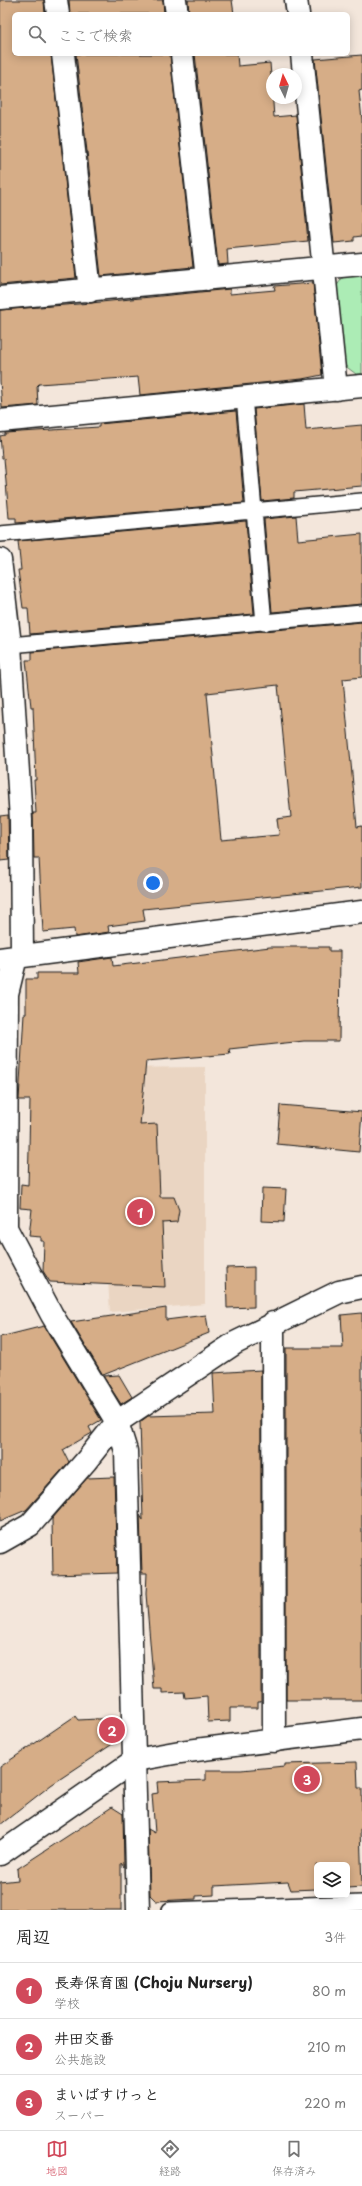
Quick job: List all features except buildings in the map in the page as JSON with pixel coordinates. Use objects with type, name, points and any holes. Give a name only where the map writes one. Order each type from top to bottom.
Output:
[{"type":"street","points":[[56,0],[58,12]]},
{"type":"street","points":[[176,0],[177,12]]},
{"type":"street","points":[[296,0],[298,12]]},
{"type":"street","points":[[63,56],[90,291]]},
{"type":"street","points":[[182,56],[207,279]]},
{"type":"street","points":[[302,56],[326,267],[336,389]]},
{"type":"street","points":[[0,298],[90,291],[362,264]]},
{"type":"street","points":[[0,421],[362,386]]},
{"type":"street","points":[[0,560],[10,645],[21,820],[13,957],[7,994],[6,1228],[52,1316],[117,1422],[126,1451],[138,1910]]},
{"type":"street","points":[[13,957],[362,912]]},
{"type":"street","points":[[0,1542],[30,1525],[86,1461],[117,1422],[235,1343],[273,1323],[339,1292],[362,1287]]},
{"type":"street","points":[[273,1323],[274,1741]]},
{"type":"street","points":[[0,1854],[135,1760],[180,1752],[362,1730]]},
{"type":"lane","points":[[244,397],[256,512],[264,623]]},
{"type":"lane","points":[[0,534],[256,512],[362,501]]},
{"type":"lane","points":[[10,645],[362,613]]},
{"type":"lane","points":[[170,1910],[362,1903]]},
{"type":"shaded area","points":[[205,1067],[205,1304],[110,1312],[98,1121],[110,1068]]},
{"type":"green space","points":[[362,272],[362,374],[356,374],[344,365],[336,287],[345,274]]},
{"type":"place","name":"長寿保育園 (Choju Nursery)","points":[[140,1212]]},
{"type":"place","name":"井田交番","points":[[112,1730]]},
{"type":"place","name":"まいばすけっと","points":[[307,1779]]}]
